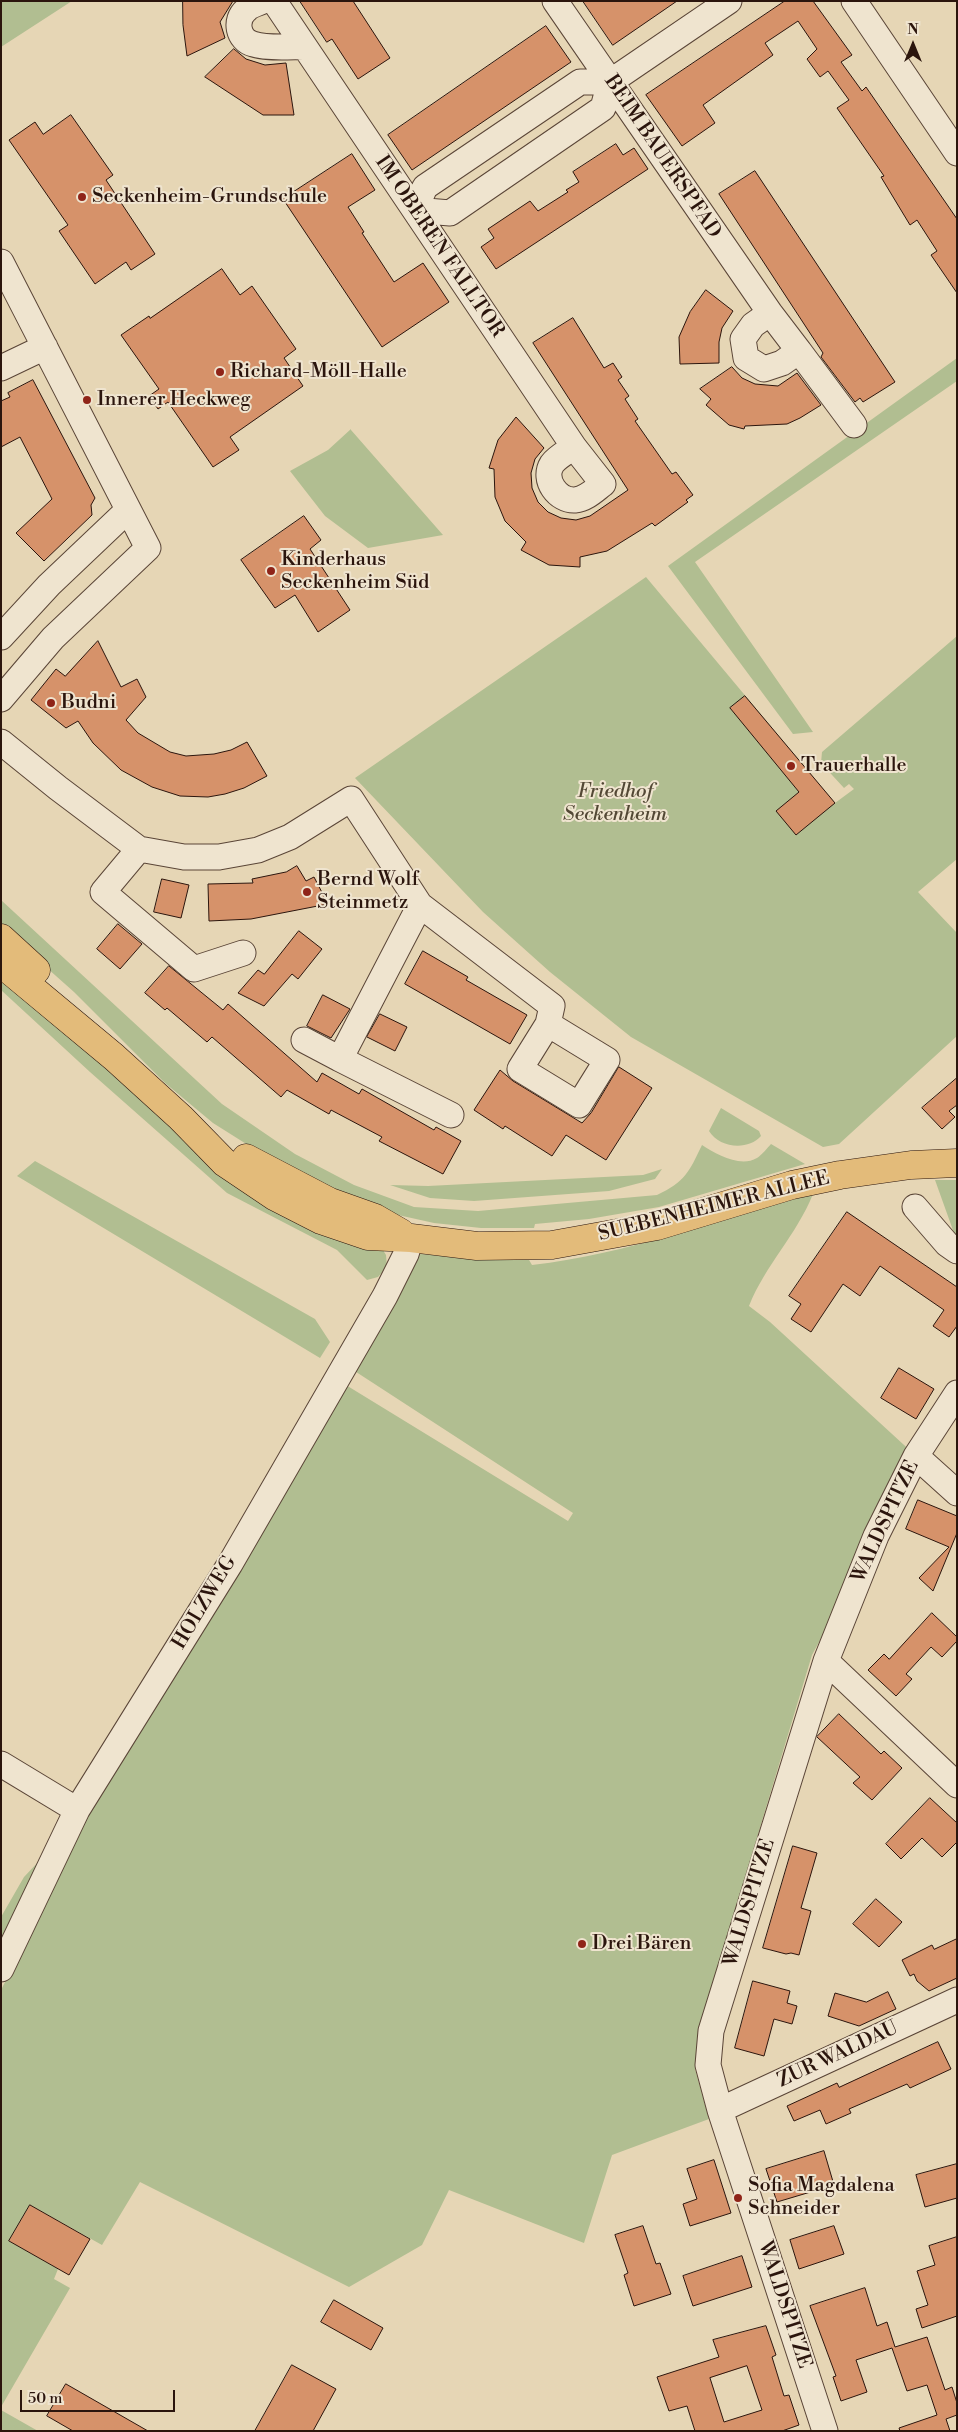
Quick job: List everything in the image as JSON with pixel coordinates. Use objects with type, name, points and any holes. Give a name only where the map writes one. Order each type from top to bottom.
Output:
[{"type":"main road","name":"SUEBENHEIMER ALLEE","points":[[1,938],[41,975],[114,1057]]},
{"type":"main road","name":"SUEBENHEIMER ALLEE","points":[[1,962],[114,1057],[181,1118],[284,1179],[330,1202],[375,1218],[411,1238],[477,1246],[552,1245],[657,1226],[792,1185],[840,1175],[911,1165],[957,1163]]},
{"type":"street","points":[[263,1],[249,6],[240,17],[239,30],[242,37],[253,44],[304,47]]},
{"type":"street","name":"IM OBEREN FALLTOR","points":[[274,1],[574,447]]},
{"type":"street","name":"BEIM BAUERSPFAD","points":[[555,1],[770,313],[854,425]]},
{"type":"street","points":[[610,82],[604,108],[450,213],[414,210],[425,187],[580,82],[610,82],[729,1]]},
{"type":"street","points":[[854,1],[956,149]]},
{"type":"street","points":[[1,262],[148,548],[53,638],[1,699]]},
{"type":"street","points":[[770,313],[753,325],[743,339],[746,358],[764,369],[782,362],[799,351]]},
{"type":"street","points":[[1,368],[45,347]]},
{"type":"street","points":[[1,637],[49,585],[128,510]]},
{"type":"street","points":[[1,742],[139,849],[184,857],[219,857],[258,850],[290,837],[351,799],[420,905],[552,1006],[548,1024]]},
{"type":"street","points":[[139,849],[103,892],[194,969],[243,952]]},
{"type":"street","points":[[340,1059],[420,905]]},
{"type":"street","points":[[304,1040],[451,1115]]},
{"type":"street","points":[[915,1207],[947,1244],[957,1251]]},
{"type":"street","name":"HOLZWEG","points":[[1,1969],[77,1810],[230,1564],[384,1296],[406,1254],[411,1238]]},
{"type":"street","name":"WALDSPITZE","points":[[825,2431],[720,2110],[708,2065],[711,2031],[826,1661],[876,1536],[916,1456],[957,1393]]},
{"type":"street","points":[[916,1456],[957,1493]]},
{"type":"street","points":[[826,1661],[957,1785]]},
{"type":"street","points":[[1,1764],[77,1810]]},
{"type":"street","name":"ZUR WALDAU","points":[[720,2110],[957,2000]]},
{"type":"green space","points":[[1,1],[72,1],[1,47]]},
{"type":"green space","points":[[957,358],[957,381],[695,562],[813,732],[793,734],[668,566]]},
{"type":"green space","points":[[351,429],[443,535],[368,548],[325,516],[290,471],[328,450]]},
{"type":"green space","name":"Friedhof Seckenheim","points":[[646,577],[835,803],[854,789],[849,784],[844,788],[821,763],[822,752],[957,636],[957,859],[918,892],[957,933],[957,1036],[839,1144],[823,1147],[631,1037],[550,972],[483,912],[355,778]]},
{"type":"green space","points":[[1,900],[222,1104],[295,1154],[354,1185],[414,1207],[478,1211],[657,1195],[680,1181],[702,1145],[728,1159],[750,1161],[757,1158],[771,1144],[805,1164],[659,1207],[589,1219],[535,1224],[534,1228],[481,1228],[434,1223],[389,1213],[341,1193],[259,1152],[213,1123],[165,1083],[74,992],[1,927]]},
{"type":"green space","points":[[1,969],[163,1116],[378,1242],[386,1255],[387,1267],[378,1277],[367,1280],[337,1250],[227,1193],[90,1072],[1,990]]},
{"type":"green space","points":[[721,1108],[759,1131],[761,1136],[749,1144],[734,1146],[714,1137],[709,1131]]},
{"type":"green space","points":[[35,1161],[315,1319],[330,1342],[320,1358],[17,1176]]},
{"type":"green space","points":[[662,1169],[655,1179],[609,1191],[474,1201],[430,1198],[390,1185],[428,1186],[643,1175]]},
{"type":"green space","points":[[935,1180],[957,1180],[957,1235],[954,1233]]},
{"type":"green space","points":[[813,1194],[749,1306],[770,1322],[916,1456],[873,1542],[812,1655],[706,2007],[695,2069],[709,2119],[612,2155],[584,2243],[449,2190],[422,2245],[349,2287],[140,2182],[102,2245],[30,2205],[9,2241],[58,2269],[54,2279],[70,2288],[1,2407],[1,1990],[65,1863],[83,1811],[341,1382],[568,1521],[573,1513],[350,1368],[412,1259],[421,1254],[476,1259],[529,1260],[532,1265],[568,1260],[674,1235]]},
{"type":"green space","points":[[40,1860],[1,1945],[1,1917],[24,1877]]},
{"type":"green space","points":[[1,2410],[38,2431],[1,2431]]},
{"type":"building","points":[[183,1],[233,1],[220,22],[225,38],[187,56],[183,25]]},
{"type":"building","points":[[300,1],[353,1],[390,58],[358,79],[332,39],[327,42]]},
{"type":"building","points":[[583,1],[677,1],[613,45]]},
{"type":"building","points":[[785,1],[813,1],[852,55],[841,62],[862,91],[866,87],[957,219],[957,293],[931,255],[937,251],[917,220],[910,225],[881,177],[884,176],[837,108],[849,100],[828,71],[820,77],[807,59],[817,49],[798,21],[765,43],[773,55],[703,105],[715,123],[682,146],[646,95]]},
{"type":"building","points":[[546,26],[571,62],[412,170],[388,135]]},
{"type":"building","points":[[234,49],[246,59],[265,65],[286,63],[294,115],[263,115],[205,77]]},
{"type":"building","name":"Seckenheim-Grundschule","points":[[71,115],[113,175],[106,180],[155,254],[131,270],[126,262],[95,284],[59,231],[68,225],[9,140],[35,122],[43,134]]},
{"type":"building","points":[[616,144],[623,155],[634,148],[648,169],[496,269],[481,247],[494,238],[488,229],[530,201],[538,211],[568,192],[566,190],[579,182],[573,172]]},
{"type":"building","points":[[352,154],[375,190],[348,207],[364,232],[362,233],[394,282],[423,263],[449,302],[382,347],[283,199]]},
{"type":"building","points":[[755,171],[895,382],[863,402],[860,398],[855,402],[821,357],[823,353],[719,194]]},
{"type":"building","name":"Richard-Möll-Halle","points":[[222,269],[240,295],[252,286],[296,349],[284,358],[303,386],[230,437],[239,450],[213,467],[168,402],[158,409],[149,396],[159,389],[121,335],[149,316],[150,318]]},
{"type":"building","points":[[706,290],[733,311],[722,328],[719,342],[719,363],[680,364],[679,337],[690,312]]},
{"type":"building","points":[[573,318],[604,368],[613,363],[622,377],[618,380],[629,396],[625,399],[638,419],[635,421],[672,474],[676,472],[693,495],[686,500],[688,502],[655,526],[652,523],[607,551],[580,557],[580,567],[549,565],[521,550],[526,542],[505,521],[495,497],[494,469],[489,468],[498,440],[516,417],[544,448],[535,459],[531,473],[532,488],[538,502],[548,512],[561,518],[576,520],[590,516],[628,490],[533,343]]},
{"type":"building","points":[[732,367],[742,378],[755,384],[778,386],[797,373],[821,405],[787,424],[745,426],[744,429],[729,425],[706,405],[711,399],[700,389]]},
{"type":"building","points":[[33,380],[95,498],[91,505],[92,515],[44,561],[16,533],[52,499],[20,437],[1,447],[1,401],[10,397],[8,393]]},
{"type":"building","name":"Kinderhaus Seckenheim Süd","points":[[304,516],[321,540],[310,549],[350,610],[318,632],[295,595],[275,608],[241,560]]},
{"type":"building","points":[[98,641],[121,687],[137,679],[146,697],[126,720],[138,733],[170,752],[186,756],[214,754],[231,750],[247,742],[267,776],[244,788],[208,797],[180,796],[152,787],[121,770],[93,743],[78,721],[66,728],[31,700],[56,669],[65,676]]},
{"type":"building","name":"Trauerhalle","points":[[745,696],[835,803],[796,835],[776,811],[799,792],[730,708]]},
{"type":"building","points":[[297,866],[306,881],[314,877],[328,904],[251,919],[209,921],[208,884],[253,883],[252,879],[286,872]]},
{"type":"building","points":[[162,879],[189,885],[181,918],[154,912]]},
{"type":"building","points":[[118,924],[142,944],[120,969],[97,949]]},
{"type":"building","points":[[299,931],[322,949],[298,979],[292,974],[264,1006],[238,993],[258,970],[264,974]]},
{"type":"building","points":[[423,951],[468,977],[466,980],[527,1015],[510,1044],[405,984]]},
{"type":"building","points":[[169,966],[223,1010],[228,1004],[317,1082],[322,1073],[359,1094],[362,1089],[434,1130],[436,1127],[461,1141],[443,1174],[379,1141],[382,1137],[331,1110],[329,1114],[287,1090],[281,1097],[212,1037],[207,1042],[167,1008],[165,1010],[145,993]]},
{"type":"building","points":[[323,995],[350,1009],[331,1038],[307,1026]]},
{"type":"building","points":[[380,1014],[407,1027],[395,1051],[367,1037]]},
{"type":"building","points":[[619,1067],[652,1088],[606,1160],[566,1135],[552,1156],[505,1126],[503,1129],[474,1110],[500,1070],[513,1081],[582,1123],[591,1113]]},
{"type":"building","points":[[957,1078],[957,1105],[949,1111],[955,1117],[942,1129],[922,1108]]},
{"type":"building","points":[[847,1212],[957,1287],[957,1326],[949,1337],[933,1326],[944,1310],[880,1266],[860,1296],[843,1284],[811,1332],[791,1319],[801,1304],[789,1296]]},
{"type":"building","points":[[899,1368],[934,1389],[916,1419],[881,1398]]},
{"type":"building","points":[[918,1500],[957,1516],[957,1533],[933,1591],[919,1578],[949,1547],[906,1529]]},
{"type":"building","points":[[932,1613],[957,1637],[957,1641],[942,1657],[931,1647],[906,1674],[912,1679],[896,1696],[868,1670],[884,1654],[889,1659]]},
{"type":"building","points":[[839,1714],[881,1754],[884,1751],[902,1768],[872,1800],[853,1783],[860,1777],[817,1737]]},
{"type":"building","points":[[930,1798],[957,1823],[957,1842],[942,1857],[922,1838],[901,1859],[886,1844]]},
{"type":"building","points":[[793,1846],[817,1853],[801,1908],[811,1911],[799,1955],[763,1948]]},
{"type":"building","points":[[876,1899],[902,1922],[879,1947],[853,1924]]},
{"type":"building","points":[[957,1939],[957,1978],[929,1991],[917,1981],[914,1974],[910,1976],[902,1960],[932,1945],[934,1949]]},
{"type":"building","points":[[753,1981],[790,1991],[787,2003],[797,2006],[792,2024],[774,2019],[764,2056],[735,2048]]},
{"type":"building","points":[[888,1992],[896,2009],[859,2026],[828,2016],[835,1993],[866,2002]]},
{"type":"building","points":[[938,2042],[951,2069],[910,2088],[907,2084],[849,2109],[851,2113],[826,2124],[820,2110],[794,2121],[787,2106],[837,2083],[839,2087]]},
{"type":"building","points":[[824,2151],[834,2185],[777,2202],[766,2169]]},
{"type":"building","points":[[714,2160],[731,2213],[690,2226],[683,2204],[697,2199],[687,2169]]},
{"type":"building","points":[[957,2164],[957,2198],[925,2207],[916,2175]]},
{"type":"building","points":[[30,2205],[90,2239],[69,2275],[9,2241]]},
{"type":"building","points":[[643,2226],[656,2264],[660,2263],[671,2294],[634,2306],[624,2275],[628,2273],[615,2235]]},
{"type":"building","points":[[834,2226],[844,2254],[799,2269],[790,2240]]},
{"type":"building","points":[[957,2237],[957,2316],[922,2328],[916,2309],[928,2305],[917,2271],[935,2265],[929,2246]]},
{"type":"building","points":[[742,2256],[752,2287],[693,2306],[683,2276]]},
{"type":"building","points":[[865,2288],[877,2326],[887,2322],[895,2347],[927,2337],[945,2390],[952,2387],[957,2403],[957,2415],[946,2419],[950,2431],[900,2431],[899,2428],[937,2415],[927,2385],[907,2391],[892,2348],[856,2360],[867,2392],[841,2401],[833,2377],[836,2376],[810,2306]]},
{"type":"building","points":[[334,2300],[383,2328],[371,2350],[321,2322]]},
{"type":"building","points":[[766,2326],[776,2355],[772,2357],[784,2396],[789,2395],[799,2425],[782,2431],[695,2431],[687,2406],[669,2411],[657,2377],[719,2357],[713,2340]],"holes":[[[747,2366],[762,2410],[724,2422],[710,2378]]]},
{"type":"building","points":[[292,2365],[336,2389],[313,2431],[255,2431]]},
{"type":"building","points":[[66,2384],[148,2431],[73,2431],[47,2416]]},
{"type":"place","name":"Seckenheim-Grundschule","points":[[82,197]]},
{"type":"place","name":"Richard-Möll-Halle","points":[[220,372]]},
{"type":"place","name":"Innerer Heckweg","points":[[87,400]]},
{"type":"place","name":"Kinderhaus Seckenheim Süd","points":[[271,571]]},
{"type":"place","name":"Budni","points":[[51,703]]},
{"type":"place","name":"Trauerhalle","points":[[791,766]]},
{"type":"place","name":"Bernd Wolf Steinmetz","points":[[307,892]]},
{"type":"place","name":"Drei Bären","points":[[582,1944]]},
{"type":"place","name":"Sofia Magdalena Schneider","points":[[738,2198]]}]
